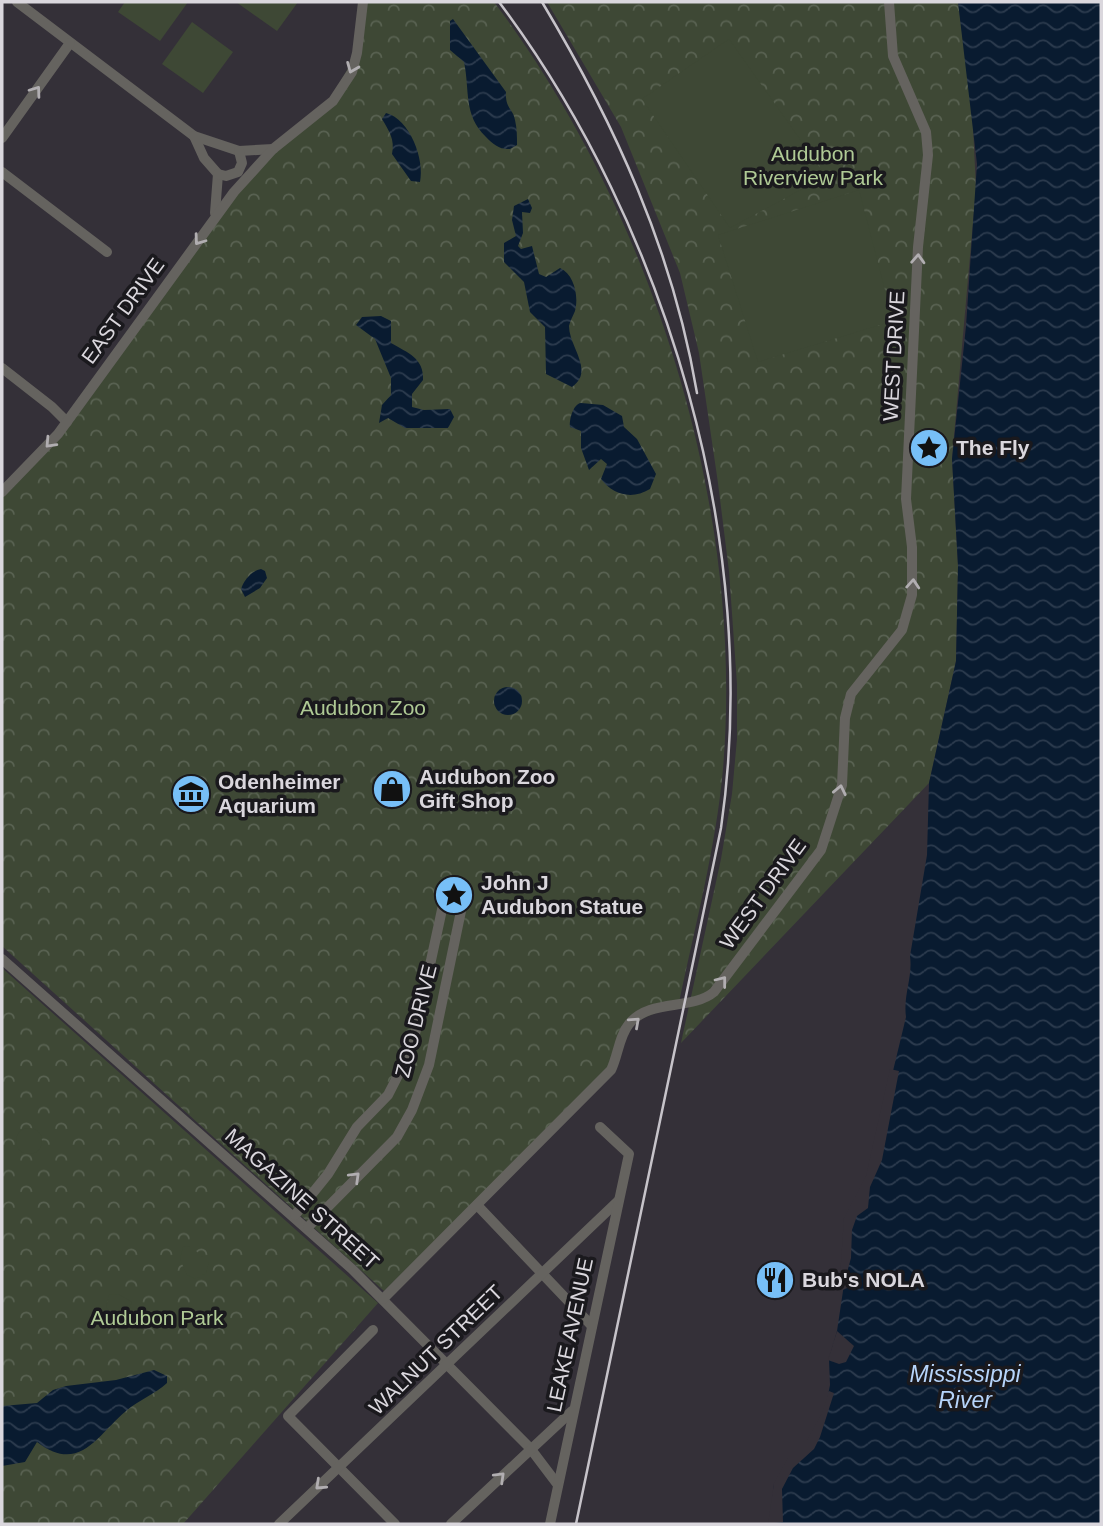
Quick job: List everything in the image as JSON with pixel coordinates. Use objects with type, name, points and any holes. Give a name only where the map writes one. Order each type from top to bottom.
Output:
[{"type":"street","points":[[17,2],[194,136],[239,151],[273,149]]},
{"type":"street","name":"EAST DRIVE","points":[[2,492],[67,422],[214,219],[273,149],[323,111],[344,86],[358,53],[363,2]]},
{"type":"street","name":"WEST DRIVE","points":[[383,1299],[611,1070],[629,1024],[662,1007],[700,1001],[714,992],[821,850],[842,785],[845,718],[851,694],[891,647],[908,614],[914,575],[906,499],[918,247],[928,155],[926,132],[893,56],[889,2]]},
{"type":"street","points":[[2,138],[70,43]]},
{"type":"street","points":[[194,136],[204,158],[218,174],[226,176],[238,172],[242,163],[239,151]]},
{"type":"street","points":[[2,172],[107,252]]},
{"type":"street","points":[[214,219],[218,174]]},
{"type":"street","points":[[2,368],[67,422]]},
{"type":"street","name":"ZOO DRIVE","points":[[295,1215],[328,1174],[357,1127],[388,1095],[403,1070],[412,1048],[443,905]]},
{"type":"street","name":"ZOO DRIVE","points":[[308,1227],[397,1137],[412,1110],[429,1065],[461,911]]},
{"type":"street","name":"MAGAZINE STREET","points":[[2,959],[308,1227],[530,1448],[558,1485]]},
{"type":"street","name":"LEAKE AVENUE","points":[[550,1524],[629,1154],[600,1127]]},
{"type":"street","name":"WALNUT STREET","points":[[279,1524],[449,1365],[618,1201]]},
{"type":"street","points":[[477,1205],[593,1326]]},
{"type":"street","points":[[373,1331],[288,1416],[341,1466],[395,1524]]},
{"type":"street","points":[[451,1524],[572,1411]]},
{"type":"green space","points":[[125,2],[188,2],[160,41],[118,12]]},
{"type":"green space","points":[[236,2],[298,2],[277,31]]},
{"type":"green space","name":"Audubon Zoo","points":[[363,2],[494,2],[550,84],[600,173],[642,267],[676,365],[702,466],[719,567],[726,669],[720,798],[679,1003],[630,1024],[611,1070],[384,1291],[2,946],[2,493],[67,422],[247,178],[323,111],[357,53]]},
{"type":"green space","name":"Audubon Riverview Park","points":[[547,2],[958,2],[972,106],[976,189],[952,458],[958,566],[956,661],[929,783],[681,1043],[721,859],[732,794],[737,739],[737,684],[729,571],[718,483],[699,353],[680,273],[621,127]]},
{"type":"green space","points":[[192,22],[233,52],[203,93],[162,64]]},
{"type":"green space","points":[[729,39],[826,176],[730,228],[642,99]]},
{"type":"green space","points":[[859,190],[893,321],[758,362],[718,235]]},
{"type":"green space","name":"Audubon Park","points":[[2,968],[378,1303],[183,1524],[2,1524]]},
{"type":"green space","points":[[29,1128],[38,1132],[42,1141],[38,1150],[29,1154],[20,1150],[16,1141],[20,1132]]},
{"type":"green space","points":[[190,1246],[209,1262],[206,1273],[196,1279],[187,1275],[180,1259],[183,1247]]},
{"type":"green space","points":[[118,1294],[132,1302],[128,1313],[115,1315],[106,1308],[109,1295]]},
{"type":"water","name":"Mississippi River","points":[[958,2],[1101,2],[1101,1524],[770,1524],[774,1484],[808,1443],[824,1416],[830,1385],[829,1359],[837,1331],[843,1291],[843,1256],[865,1187],[906,1017],[910,956],[927,855],[929,783],[956,661],[958,566],[952,459],[966,326],[977,164]]},
{"type":"water","points":[[453,19],[506,92],[517,132],[517,145],[510,149],[491,142],[474,120],[464,62],[450,50],[450,21]]},
{"type":"water","points":[[386,113],[402,123],[414,142],[420,163],[420,182],[411,181],[392,154],[392,139],[382,119]]},
{"type":"water","points":[[528,199],[532,208],[530,213],[522,212],[523,233],[518,246],[521,249],[532,246],[539,274],[546,277],[560,268],[565,271],[576,292],[575,311],[569,326],[581,374],[572,387],[546,374],[545,327],[530,312],[524,282],[504,262],[504,243],[516,236],[512,220],[514,206]]},
{"type":"water","points":[[381,316],[391,321],[391,343],[409,353],[421,366],[423,380],[412,394],[412,407],[424,410],[450,409],[454,417],[448,428],[405,428],[388,418],[379,423],[382,405],[391,395],[391,378],[375,339],[356,325],[362,317]]},
{"type":"water","points":[[581,403],[603,405],[622,416],[624,427],[637,439],[656,474],[650,489],[630,495],[611,489],[601,479],[607,464],[601,459],[589,470],[581,448],[581,431],[570,427],[574,409]]},
{"type":"water","points":[[261,569],[265,571],[267,578],[260,588],[245,597],[241,589],[244,582],[251,574]]},
{"type":"water","points":[[508,687],[518,691],[522,701],[518,711],[508,715],[498,711],[494,701],[498,691]]},
{"type":"water","points":[[154,1370],[167,1376],[167,1383],[126,1411],[87,1448],[77,1453],[65,1454],[52,1451],[37,1442],[25,1462],[2,1466],[2,1406],[37,1403],[53,1390],[66,1386],[116,1380]]},
{"type":"pier","points":[[890,1069],[899,1071],[882,1160],[870,1187],[868,1208],[857,1216],[852,1230],[848,1269],[851,1286],[839,1292],[844,1218],[866,1176]]},
{"type":"pier","points":[[837,1331],[854,1346],[846,1362],[839,1364],[828,1360]]},
{"type":"pier","points":[[829,1391],[834,1393],[820,1437],[814,1449],[793,1468],[782,1489],[783,1522],[768,1524],[774,1483],[788,1458],[807,1440],[821,1415]]},
{"type":"railway","points":[[499,2],[559,91],[611,186],[654,288],[689,394],[713,502],[727,612],[730,721],[721,828],[576,1524]]},
{"type":"railway","points":[[542,2],[594,95],[638,190],[673,289],[697,393]]},
{"type":"place","name":"The Fly","points":[[929,448]]},
{"type":"place","name":"Audubon Zoo Gift Shop","points":[[392,789]]},
{"type":"place","name":"Odenheimer Aquarium","points":[[191,794]]},
{"type":"place","name":"John J Audubon Statue","points":[[454,895]]},
{"type":"place","name":"Bub's NOLA","points":[[775,1280]]}]
